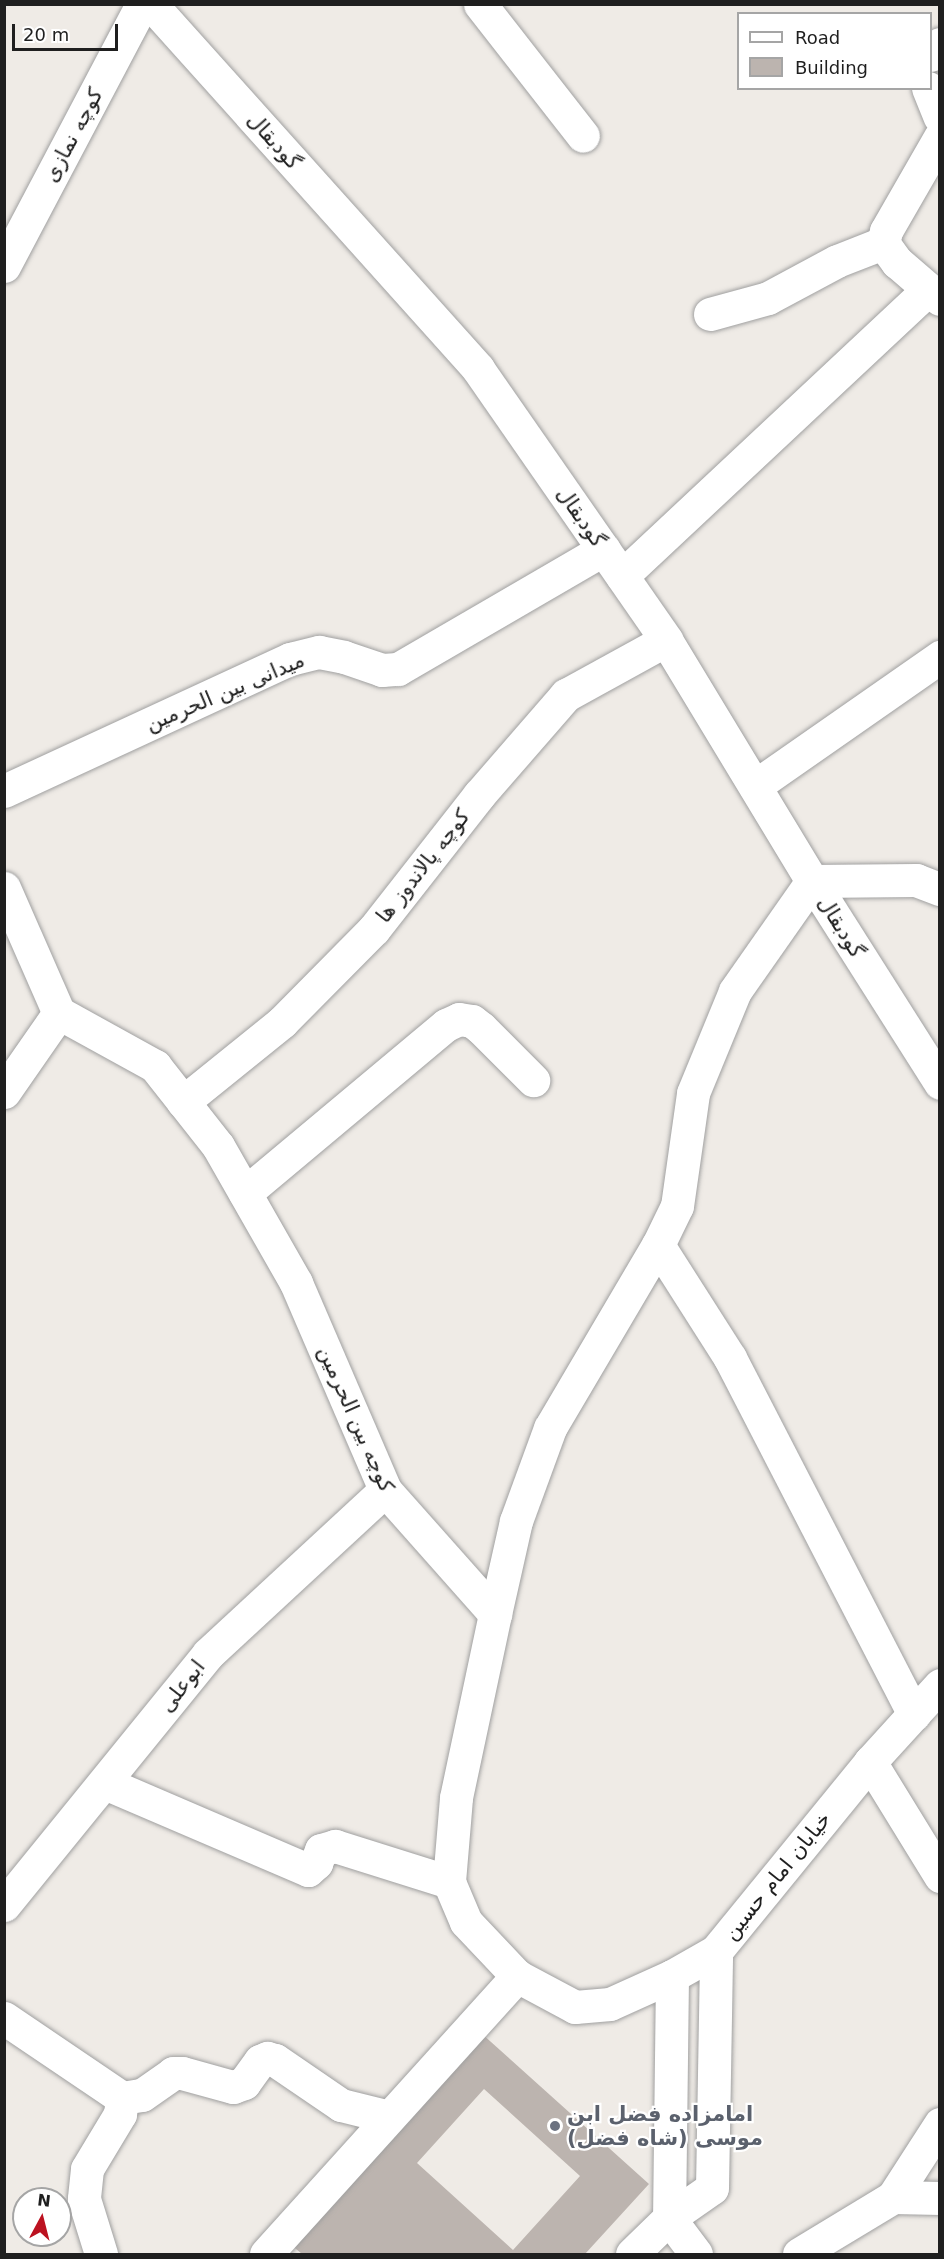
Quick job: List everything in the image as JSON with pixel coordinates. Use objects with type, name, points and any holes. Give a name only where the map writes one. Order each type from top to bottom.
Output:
[{"type":"street","name":"کوچه نمازی","points":[[4,266],[142,4]]},
{"type":"street","name":"گودبقال","points":[[151,4],[478,369],[666,639],[812,881],[939,1083]]},
{"type":"street","points":[[480,4],[583,135]]},
{"type":"street","points":[[929,90],[939,117]]},
{"type":"street","points":[[622,576],[933,295],[897,262],[884,243],[886,231],[939,137]]},
{"type":"street","points":[[710,314],[768,298],[837,261],[884,243]]},
{"type":"street","name":"میدانی بین الحرمین","points":[[4,791],[290,659],[319,652],[344,657],[382,670],[398,669],[604,549]]},
{"type":"street","name":"کوچه پالاندوز ها","points":[[183,1102],[282,1022],[374,929],[479,795],[566,694],[666,639]]},
{"type":"street","points":[[755,786],[939,657]]},
{"type":"street","points":[[266,2254],[516,1976],[466,1922],[449,1882],[456,1798],[495,1614],[516,1521],[550,1428],[658,1245],[677,1206],[693,1093],[735,991],[812,881],[916,880],[939,889]]},
{"type":"street","points":[[4,888],[59,1013],[4,1092]]},
{"type":"street","name":"کوچه بین الحرمین","points":[[59,1013],[155,1066],[218,1146],[296,1283],[384,1490],[495,1614]]},
{"type":"street","points":[[245,1193],[446,1025],[459,1019],[472,1021],[481,1028],[533,1080]]},
{"type":"street","points":[[658,1245],[730,1359],[914,1714]]},
{"type":"street","name":"ابوعلی","points":[[4,1905],[208,1654],[384,1490]]},
{"type":"street","name":"خیابان امام حسین","points":[[516,1976],[575,2007],[610,2004],[672,1976],[716,1951],[870,1762],[939,1685]]},
{"type":"street","points":[[870,1762],[939,1876]]},
{"type":"street","points":[[105,1783],[308,1870],[316,1863],[321,1850],[335,1846],[449,1882]]},
{"type":"street","points":[[632,2254],[669,2218],[712,2188],[716,1951]]},
{"type":"street","points":[[672,1976],[669,2218],[696,2254]]},
{"type":"street","points":[[4,2018],[122,2098],[142,2095],[173,2073],[182,2073],[233,2087],[244,2083],[260,2061],[267,2058],[275,2060],[341,2105],[389,2117]]},
{"type":"street","points":[[101,2254],[84,2199],[87,2169],[120,2114],[122,2098]]},
{"type":"street","points":[[799,2254],[893,2197],[939,2124]]},
{"type":"street","points":[[893,2197],[939,2198]]},
{"type":"building","name":"امامزاده فضل ابن موسی (شاه فضل)","points":[[481,2033],[649,2184],[585,2254],[302,2254],[289,2243]],"holes":[[[484,2089],[580,2176],[513,2250],[417,2163]]]},
{"type":"place","name":"امامزاده فضل ابن موسی (شاه فضل)","points":[[555,2126]]}]
